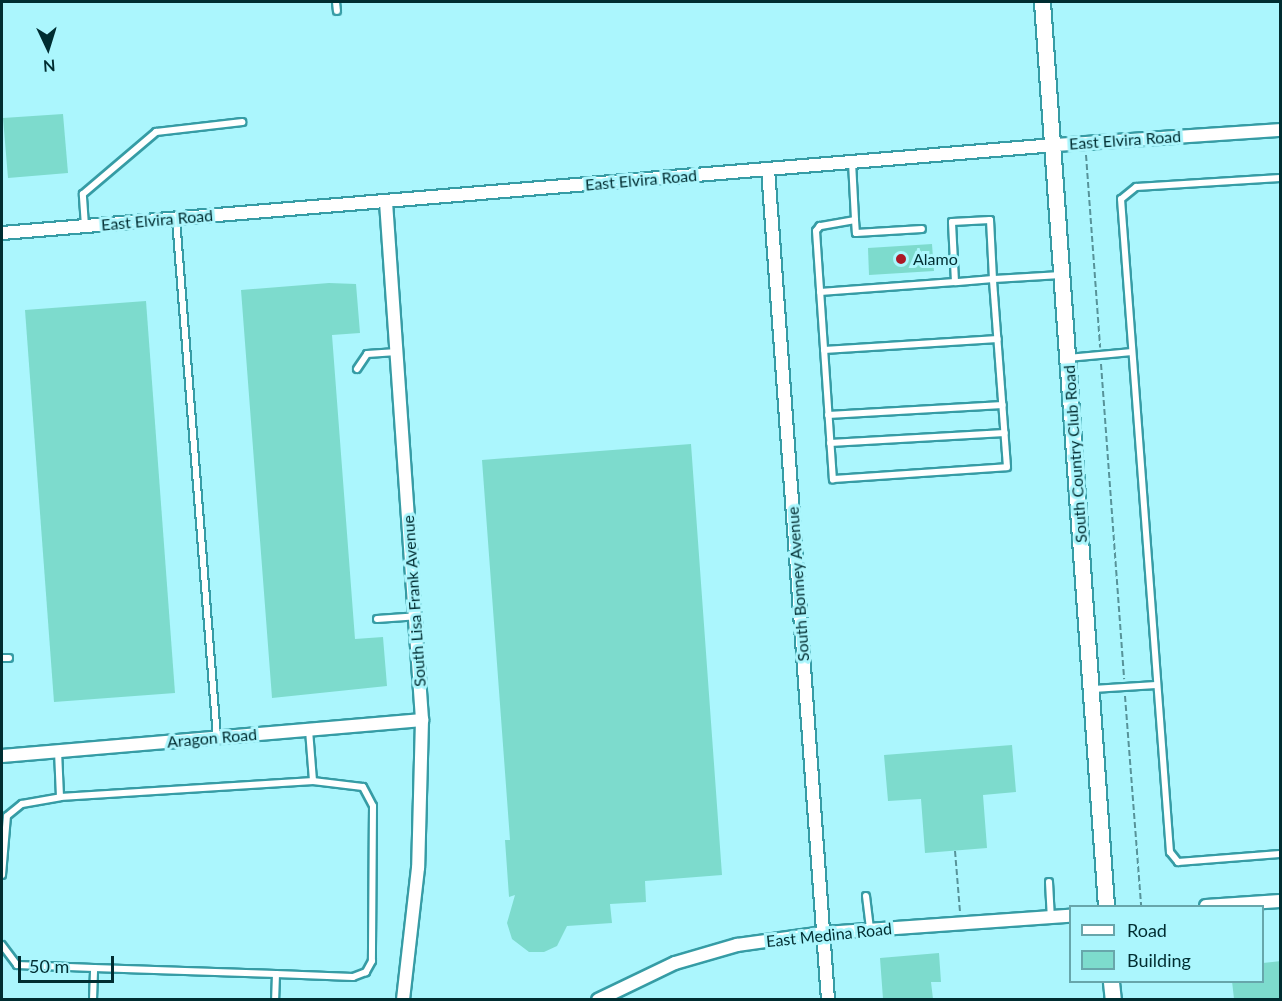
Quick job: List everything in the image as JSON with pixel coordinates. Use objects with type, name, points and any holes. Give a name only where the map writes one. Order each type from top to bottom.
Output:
[{"type":"street","name":"South Country Club Road","points":[[1042,2],[1054,145],[1106,905]]},
{"type":"street","name":"East Elvira Road","points":[[2,233],[1054,145],[1281,130]]},
{"type":"street","name":"South Bonney Avenue","points":[[768,169],[828,999]]},
{"type":"street","name":"South Lisa Frank Avenue","points":[[386,202],[417,616],[422,720],[419,858],[403,999]]},
{"type":"street","name":"Aragon Road","points":[[2,756],[422,720]]},
{"type":"street","points":[[1221,905],[1281,901]]},
{"type":"street","name":"East Medina Road","points":[[597,999],[675,963],[727,948],[824,933],[1069,916]]},
{"type":"street","points":[[1111,983],[1113,999]]},
{"type":"lane","points":[[336,2],[337,10]]},
{"type":"lane","points":[[85,226],[83,194],[156,132],[242,122]]},
{"type":"lane","points":[[852,162],[856,233],[922,229]]},
{"type":"lane","points":[[1281,178],[1136,187],[1121,199],[1170,852],[1178,862],[1281,854]]},
{"type":"lane","points":[[176,219],[217,738]]},
{"type":"lane","points":[[855,220],[820,226],[816,231],[833,479],[1007,467],[990,220],[952,222],[955,282]]},
{"type":"lane","points":[[820,292],[1063,275]]},
{"type":"lane","points":[[824,350],[998,339]]},
{"type":"lane","points":[[357,369],[367,354],[397,352]]},
{"type":"lane","points":[[1068,358],[1132,352]]},
{"type":"lane","points":[[828,415],[1003,405]]},
{"type":"lane","points":[[830,443],[1005,433]]},
{"type":"lane","points":[[377,619],[417,616]]},
{"type":"lane","points":[[1091,689],[1157,685]]},
{"type":"lane","points":[[309,730],[313,781]]},
{"type":"lane","points":[[58,751],[60,797]]},
{"type":"lane","points":[[2,875],[8,816],[22,804],[60,797],[313,781],[363,787],[373,806],[372,961],[366,972],[353,977],[17,965],[2,945]]},
{"type":"lane","points":[[1049,882],[1051,917]]},
{"type":"lane","points":[[866,896],[870,930]]},
{"type":"lane","points":[[93,999],[94,968]]},
{"type":"lane","points":[[274,999],[276,974]]},
{"type":"path","points":[[1085,143],[1141,905]]},
{"type":"path","points":[[955,851],[961,924]]},
{"type":"building","points":[[63,114],[68,173],[8,178],[3,118]]},
{"type":"building","name":"Alamo","points":[[932,244],[934,271],[869,275],[868,248]]},
{"type":"building","points":[[329,283],[356,284],[360,333],[332,335],[355,639],[383,637],[387,686],[272,698],[241,290]]},
{"type":"building","points":[[146,301],[175,693],[54,702],[25,310]]},
{"type":"building","points":[[691,444],[722,875],[645,881],[646,902],[610,904],[612,923],[567,926],[557,946],[544,952],[529,952],[512,939],[507,923],[515,895],[509,897],[505,840],[510,840],[482,460]]},
{"type":"building","points":[[1012,745],[1016,792],[983,795],[987,848],[925,853],[921,799],[888,801],[884,755]]},
{"type":"building","points":[[939,953],[941,982],[931,982],[933,999],[883,999],[880,958]]},
{"type":"building","points":[[1281,961],[1281,999],[1234,999],[1232,983],[1264,983],[1264,963]]},
{"type":"place","name":"Alamo","points":[[901,259]]}]
